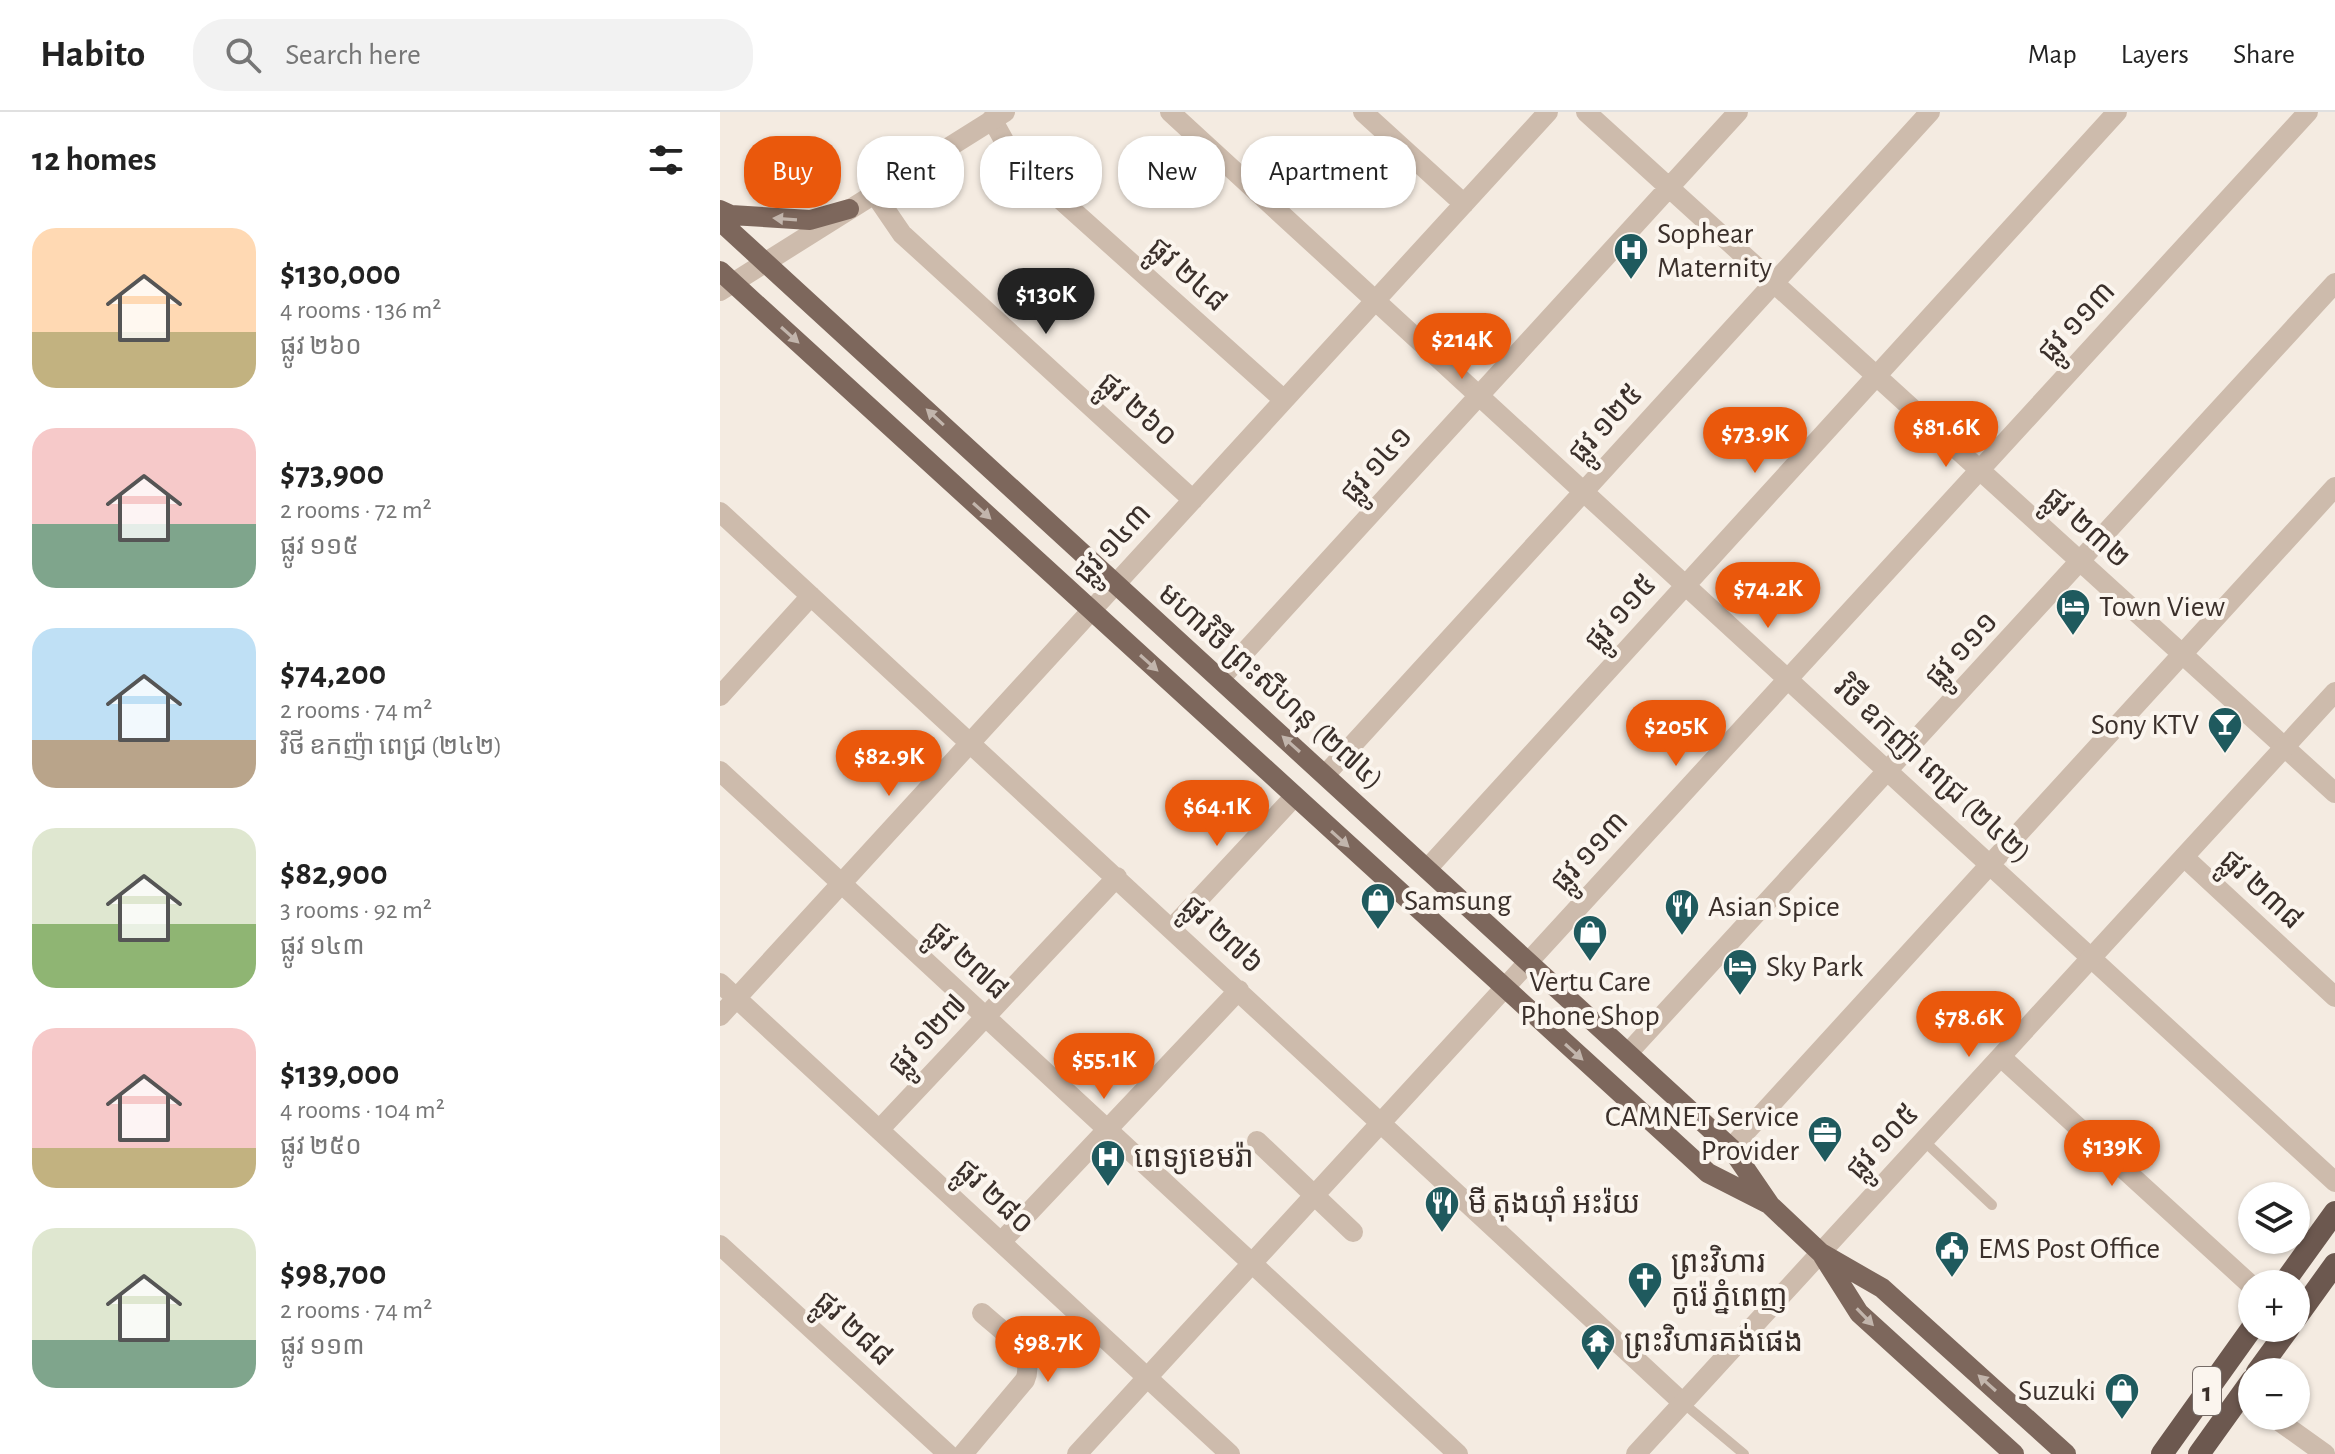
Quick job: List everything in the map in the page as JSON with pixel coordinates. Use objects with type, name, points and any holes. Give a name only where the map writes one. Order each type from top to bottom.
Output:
[{"type":"highway","points":[[2293,1270],[2335,1212]]},
{"type":"highway","points":[[2310,1299],[2335,1264]]},
{"type":"highway","name":"1","points":[[2162,1454],[2242,1342]]},
{"type":"highway","name":"1","points":[[2203,1452],[2238,1406]]},
{"type":"main road","points":[[720,210],[731,215],[810,220],[849,209]]},
{"type":"main road","name":"មហាវិថី ព្រះសីហនុ (២៧៤)","points":[[720,221],[1731,1148],[1770,1205],[1821,1253],[1882,1288],[2066,1454]]},
{"type":"main road","name":"មហាវិថី ព្រះសីហនុ (២៧៤)","points":[[724,282],[1091,611],[1708,1173],[1770,1205]]},
{"type":"main road","name":"មហាវិថី ព្រះសីហនុ (២៧៤)","points":[[1821,1253],[1859,1313],[2014,1454]]},
{"type":"street","name":"វិថី ឧកញ៉ា ពេជ្រ (២៤២)","points":[[1170,112],[2335,1182]]},
{"type":"street","points":[[1363,112],[1464,204]]},
{"type":"street","name":"ផ្លូវ ១៤៣","points":[[720,1016],[1548,112]]},
{"type":"street","name":"ផ្លូវ ២៣២","points":[[1586,112],[2335,793]]},
{"type":"street","name":"ផ្លូវ ១៤១","points":[[1220,679],[1738,112]]},
{"type":"street","name":"ផ្លូវ ១២៥","points":[[1325,775],[1930,112]]},
{"type":"street","name":"ផ្លូវ ១១៥","points":[[1427,869],[2117,112]]},
{"type":"street","name":"ផ្លូវ ១១៣","points":[[1077,1454],[2308,112]]},
{"type":"street","points":[[961,136],[994,114]]},
{"type":"street","name":"ផ្លូវ ២៤៨","points":[[994,114],[1013,157],[1284,400]]},
{"type":"street","points":[[724,282],[766,262],[857,204]]},
{"type":"street","name":"ផ្លូវ ២៦០","points":[[884,208],[902,234],[1193,500]]},
{"type":"street","name":"ផ្លូវ ១១១","points":[[1628,1053],[2082,563],[2335,283]]},
{"type":"street","points":[[1731,1148],[2335,487]]},
{"type":"street","name":"ផ្លូវ ២៧៦","points":[[720,512],[1382,1121],[1683,1403]]},
{"type":"street","points":[[720,696],[811,596]]},
{"type":"street","name":"ផ្លូវ ១០៥","points":[[1636,1454],[2335,692]]},
{"type":"street","name":"ផ្លូវ ២៧៨","points":[[720,771],[1458,1454]]},
{"type":"street","points":[[1172,928],[1294,797]]},
{"type":"street","name":"ផ្លូវ ២៣៨","points":[[2184,857],[2335,997]]},
{"type":"street","name":"ផ្លូវ ១២៧","points":[[879,1130],[1117,877]]},
{"type":"street","name":"ផ្លូវ ២៨០","points":[[720,983],[1230,1454]]},
{"type":"street","points":[[1001,1242],[1239,990]]},
{"type":"street","points":[[2001,1057],[2238,1273]]},
{"type":"street","points":[[1257,1141],[1353,1232]]},
{"type":"street","name":"ផ្លូវ ២៨៨","points":[[720,1245],[948,1454]]},
{"type":"street","points":[[963,1454],[1025,1380],[1030,1369],[1029,1360],[1021,1350],[982,1313]]},
{"type":"street","points":[[2292,1430],[2325,1454]]},
{"type":"lane","points":[[1924,1141],[1992,1205]]},
{"type":"lane","points":[[1683,1403],[1744,1454]]},
{"type":"place","name":"Sophear Maternity","points":[[1631,281]]},
{"type":"place","name":"Town View","points":[[2073,637]]},
{"type":"place","name":"Sony KTV","points":[[2225,755]]},
{"type":"place","name":"Samsung","points":[[1378,931]]},
{"type":"place","name":"Asian Spice","points":[[1682,937]]},
{"type":"place","name":"Vertu Care Phone Shop","points":[[1590,963]]},
{"type":"place","name":"Sky Park","points":[[1740,997]]},
{"type":"place","name":"CAMNET Service Provider","points":[[1825,1164]]},
{"type":"place","name":"ពេទ្យខេមរ៉ា","points":[[1108,1188]]},
{"type":"place","name":"មី តុងយ៉ាំ អះរ៉យ","points":[[1442,1234]]},
{"type":"place","name":"EMS Post Office","points":[[1952,1279]]},
{"type":"place","name":"ព្រះវិហារ កូរ៉េ ភ្នំពេញ","points":[[1645,1310]]},
{"type":"place","name":"ព្រះវិហារគង់ផេង","points":[[1598,1372]]},
{"type":"place","name":"Suzuki","points":[[2122,1421]]}]
